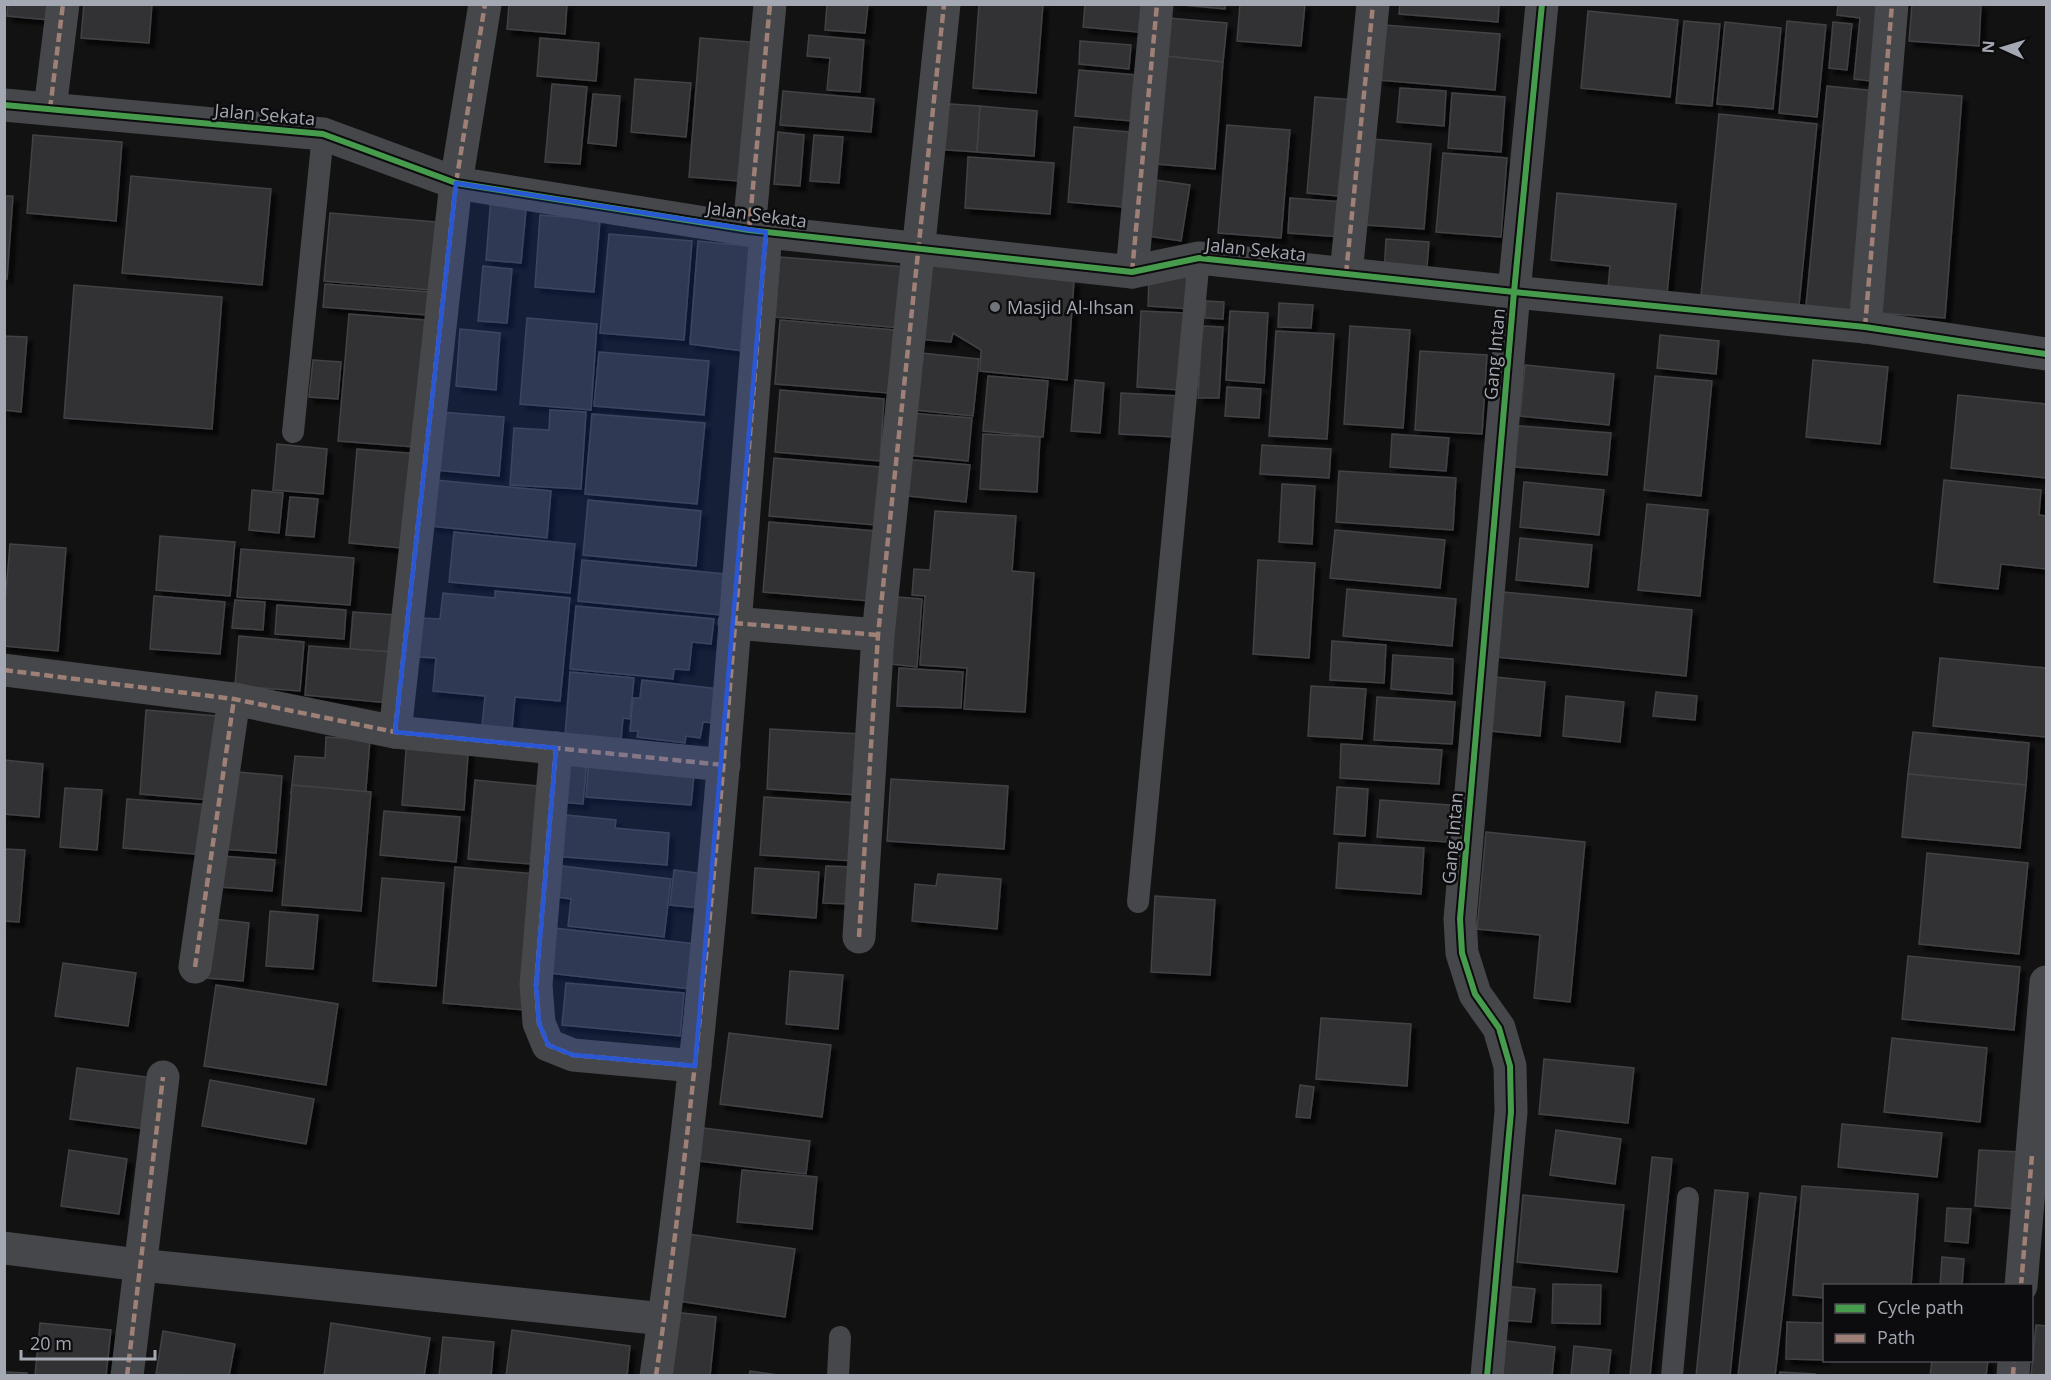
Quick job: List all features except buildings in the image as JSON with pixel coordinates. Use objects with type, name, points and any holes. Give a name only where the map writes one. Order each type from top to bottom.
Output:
[{"type":"street","points":[[50,110],[63,4]]},
{"type":"street","points":[[395,732],[456,183],[485,4]]},
{"type":"street","points":[[656,1376],[695,1066],[724,765],[770,4]]},
{"type":"street","points":[[859,937],[878,635],[944,4]]},
{"type":"street","points":[[1132,272],[1157,4]]},
{"type":"street","points":[[1346,274],[1373,4]]},
{"type":"street","name":"Gang Intan","points":[[1487,1376],[1511,1112],[1510,1066],[1499,1028],[1475,994],[1462,953],[1460,919],[1514,292],[1542,4]]},
{"type":"street","points":[[1865,327],[1892,4]]},
{"type":"street","name":"Jalan Sekata","points":[[4,105],[323,134],[456,183],[758,231],[1132,272],[1199,258],[1865,327],[2046,354]]},
{"type":"street","points":[[734,623],[878,635]]},
{"type":"street","points":[[4,670],[234,699],[395,732],[724,765]]},
{"type":"street","points":[[195,967],[234,699]]},
{"type":"street","points":[[556,748],[536,984],[540,1023],[548,1045],[573,1055],[695,1066]]},
{"type":"street","points":[[2020,1284],[2046,982]]},
{"type":"street","points":[[127,1376],[163,1077]]},
{"type":"street","points":[[4,1248],[140,1265],[664,1319]]},
{"type":"lane","points":[[293,432],[323,134]]},
{"type":"lane","points":[[1138,902],[1199,258]]},
{"type":"lane","points":[[1672,1376],[1688,1198]]},
{"type":"lane","points":[[838,1376],[840,1337]]},
{"type":"highlighted area","points":[[456,183],[766,232],[695,1066],[573,1055],[548,1045],[539,1023],[536,985],[556,748],[395,732]]},
{"type":"marked path","points":[[50,109],[63,4]]},
{"type":"marked path","points":[[395,732],[456,183],[485,4]]},
{"type":"marked path","points":[[749,230],[770,4]]},
{"type":"marked path","points":[[859,937],[878,635],[944,4]]},
{"type":"marked path","points":[[1132,272],[1157,4]]},
{"type":"marked path","points":[[1346,274],[1373,4]]},
{"type":"marked path","points":[[1865,327],[1892,4]]},
{"type":"marked path","points":[[656,1376],[692,1091],[707,948],[766,232]]},
{"type":"marked path","points":[[734,623],[878,635]]},
{"type":"marked path","points":[[4,670],[234,699],[395,732],[724,765]]},
{"type":"marked path","points":[[195,967],[234,699]]},
{"type":"marked path","points":[[556,748],[536,985],[539,1023],[548,1045],[573,1055],[695,1066]]},
{"type":"marked path","points":[[127,1376],[163,1077]]},
{"type":"marked path","points":[[2021,1284],[2032,1155]]},
{"type":"marked path","points":[[2013,1376],[2014,1362]]},
{"type":"cycle path","points":[[1487,1376],[1511,1112],[1510,1066],[1499,1028],[1475,994],[1462,953],[1460,919],[1514,292],[1542,4]]},
{"type":"cycle path","points":[[4,105],[323,134],[456,183],[749,230],[1132,272],[1199,258],[1865,327],[2046,354]]},
{"type":"place","name":"Masjid Al-Ihsan","points":[[995,307]]}]
